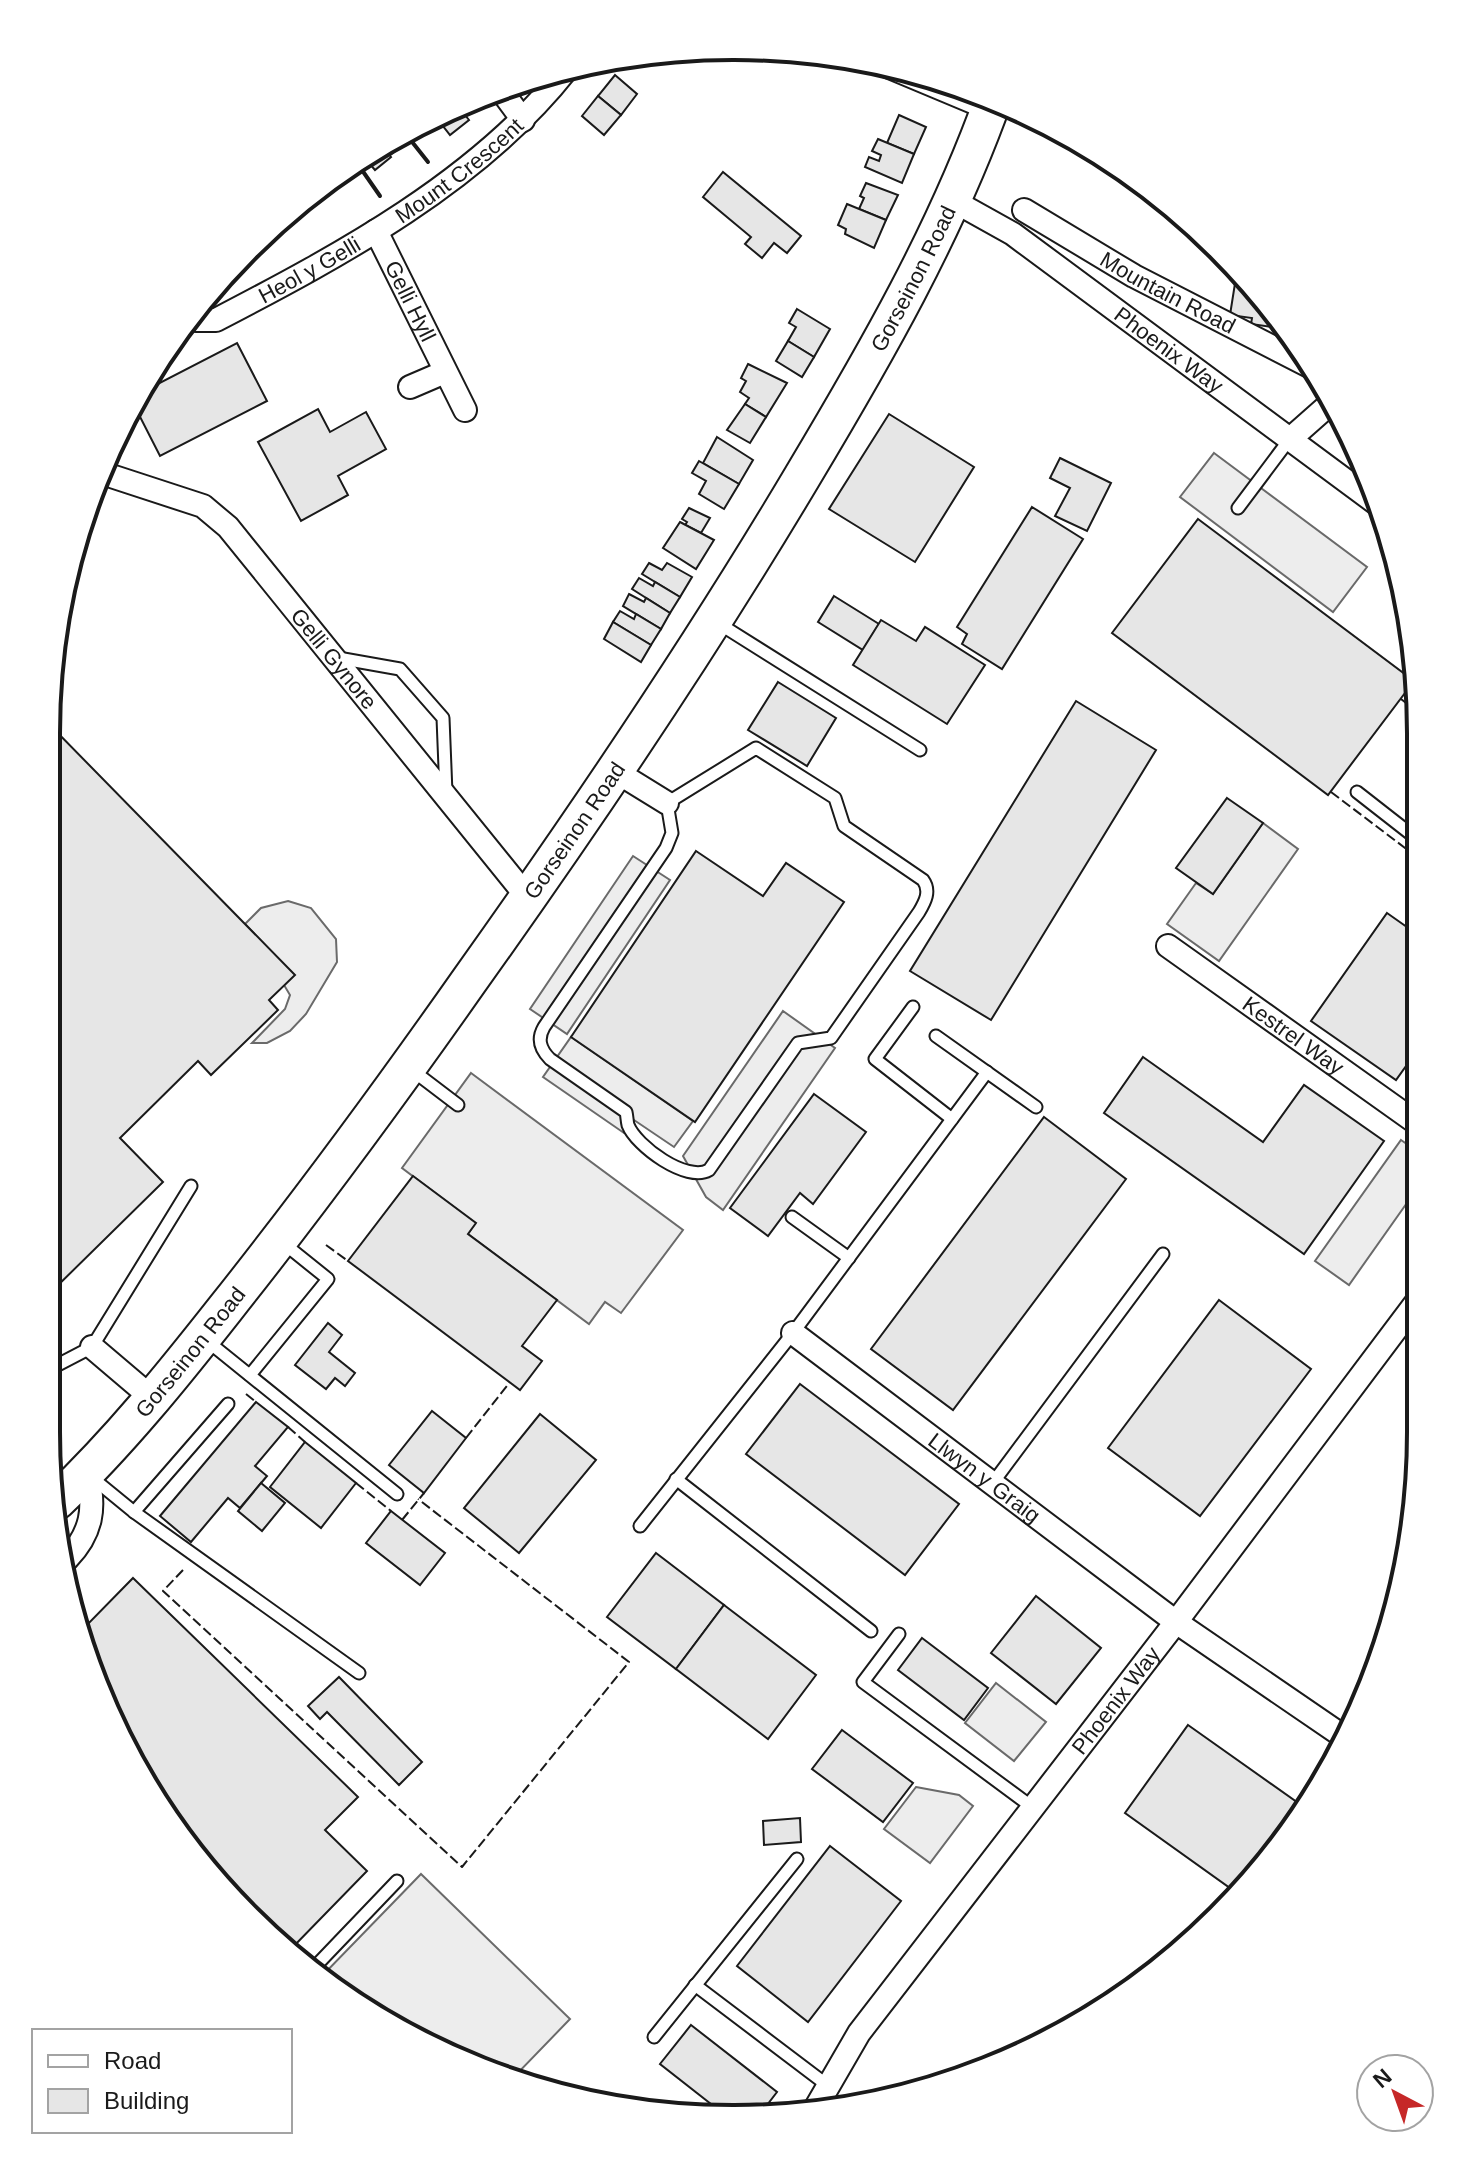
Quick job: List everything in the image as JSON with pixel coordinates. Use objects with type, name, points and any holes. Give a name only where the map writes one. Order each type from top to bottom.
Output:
[{"type":"main road","name":"Gorseinon Road","points":[[63,1495],[87,1473],[152,1398],[280,1241],[409,1067],[615,771],[714,621],[867,368],[913,283],[989,110]]},
{"type":"street","name":"Mount Crescent","points":[[376,231],[469,166],[523,120],[553,85]]},
{"type":"street","points":[[508,99],[523,120]]},
{"type":"street","name":"Phoenix Way","points":[[952,200],[1013,234],[1362,493]]},
{"type":"street","name":"Mountain Road","points":[[1024,210],[1134,276],[1292,357]]},
{"type":"street","name":"Heol y Gelli","points":[[201,320],[216,320],[376,231]]},
{"type":"street","name":"Gelli Hyll","points":[[376,231],[465,410]]},
{"type":"street","points":[[410,387],[445,372]]},
{"type":"street","points":[[1289,440],[1324,409]]},
{"type":"street","name":"Gelli Gynore","points":[[111,476],[188,501],[214,514],[228,527],[528,898]]},
{"type":"street","points":[[615,771],[667,803]]},
{"type":"street","name":"Kestrel Way","points":[[1168,946],[1407,1116]]},
{"type":"street","name":"Phoenix Way","points":[[820,2099],[859,2033],[1176,1622],[1407,1315]]},
{"type":"street","name":"Llwyn y Graig","points":[[793,1333],[1176,1622],[1336,1732]]},
{"type":"street","points":[[92,1347],[152,1398]]},
{"type":"street","points":[[72,1554],[83,1541],[91,1522],[92,1492],[87,1473]]},
{"type":"lane","points":[[1238,508],[1289,440]]},
{"type":"lane","points":[[714,621],[920,750]]},
{"type":"lane","points":[[333,657],[400,669],[443,718],[446,797]]},
{"type":"lane","points":[[756,748],[835,798],[844,826],[923,880],[928,891],[919,912],[831,1038],[798,1043],[709,1170],[702,1174],[683,1172],[651,1151],[630,1128],[626,1112],[550,1059],[539,1040],[544,1027],[666,848],[672,833],[667,803],[756,748]]},
{"type":"lane","points":[[1357,792],[1407,831]]},
{"type":"lane","points":[[913,1007],[875,1059],[952,1119]]},
{"type":"lane","points":[[936,1036],[1036,1107]]},
{"type":"lane","points":[[409,1067],[458,1105]]},
{"type":"lane","points":[[640,1526],[793,1333],[987,1072]]},
{"type":"lane","points":[[60,1364],[92,1347],[191,1186]]},
{"type":"lane","points":[[792,1217],[849,1258]]},
{"type":"lane","points":[[250,1375],[328,1279],[280,1241]]},
{"type":"lane","points":[[991,1484],[1163,1254]]},
{"type":"lane","points":[[203,1338],[397,1494]]},
{"type":"lane","points":[[134,1512],[228,1404]]},
{"type":"lane","points":[[87,1473],[134,1512],[359,1673]]},
{"type":"lane","points":[[676,1479],[871,1631]]},
{"type":"lane","points":[[899,1634],[863,1682],[1032,1807]]},
{"type":"lane","points":[[654,2037],[797,1859]]},
{"type":"lane","points":[[319,1963],[397,1881]]},
{"type":"lane","points":[[695,1985],[827,2085]]},
{"type":"shaded area","points":[[1214,453],[1367,567],[1333,612],[1180,497]]},
{"type":"shaded area","points":[[1263,823],[1298,849],[1219,961],[1167,924],[1196,883],[1213,894]]},
{"type":"shaded area","points":[[633,856],[670,880],[567,1034],[530,1009]]},
{"type":"shaded area","points":[[288,901],[311,908],[336,939],[337,962],[306,1014],[290,1031],[267,1043],[252,1043],[285,1009],[290,995],[284,985],[294,975],[245,924],[261,908]]},
{"type":"shaded area","points":[[783,1011],[835,1048],[723,1210],[706,1197],[683,1156]]},
{"type":"shaded area","points":[[571,1037],[693,1121],[674,1147],[634,1120],[624,1133],[543,1077]]},
{"type":"shaded area","points":[[471,1073],[683,1230],[621,1313],[605,1302],[589,1324],[468,1234],[475,1223],[402,1168]]},
{"type":"shaded area","points":[[1401,1140],[1407,1144],[1407,1203],[1349,1285],[1315,1261]]},
{"type":"shaded area","points":[[996,1683],[1046,1722],[1014,1761],[965,1723]]},
{"type":"shaded area","points":[[916,1787],[959,1795],[973,1806],[930,1863],[884,1829]]},
{"type":"shaded area","points":[[421,1874],[570,2019],[521,2070],[436,2036],[397,2015],[328,1970]]},
{"type":"building","points":[[615,75],[637,94],[621,115],[598,96]]},
{"type":"building","points":[[598,96],[621,115],[604,135],[582,116]]},
{"type":"building","points":[[899,115],[926,127],[914,154],[887,143]]},
{"type":"building","points":[[466,116],[469,120],[450,135],[443,126]]},
{"type":"building","points":[[878,139],[914,154],[902,183],[865,167],[869,157],[879,161],[881,155],[872,151]]},
{"type":"building","points":[[389,155],[391,157],[375,170],[372,166]]},
{"type":"building","points":[[723,172],[801,236],[787,253],[774,243],[762,258],[745,244],[751,237],[703,197]]},
{"type":"building","points":[[866,183],[898,195],[886,220],[859,209],[864,198],[860,196]]},
{"type":"building","points":[[847,204],[886,220],[874,248],[845,234],[846,229],[838,225]]},
{"type":"building","points":[[1235,284],[1271,327],[1251,324],[1252,318],[1230,315]]},
{"type":"building","points":[[797,309],[830,329],[814,357],[788,341],[796,327],[789,323]]},
{"type":"building","points":[[788,341],[814,357],[802,377],[776,361]]},
{"type":"building","points":[[237,343],[267,401],[160,456],[140,416],[159,384]]},
{"type":"building","points":[[748,364],[787,383],[766,417],[745,404],[749,398],[740,392],[746,381],[741,378]]},
{"type":"building","points":[[745,404],[766,417],[750,443],[727,430]]},
{"type":"building","points":[[318,409],[330,432],[366,412],[386,449],[338,476],[348,495],[301,521],[258,442]]},
{"type":"building","points":[[889,414],[974,467],[915,562],[829,509]]},
{"type":"building","points":[[717,437],[753,460],[739,484],[703,463]]},
{"type":"building","points":[[1060,458],[1111,483],[1087,531],[1055,516],[1070,488],[1050,478]]},
{"type":"building","points":[[699,461],[739,484],[724,509],[699,494],[706,481],[692,473]]},
{"type":"building","points":[[1032,507],[1083,539],[1002,669],[962,644],[967,634],[957,627]]},
{"type":"building","points":[[689,508],[710,518],[701,533],[685,525],[687,522],[682,519]]},
{"type":"building","points":[[1198,519],[1404,674],[1406,692],[1328,795],[1112,633]]},
{"type":"building","points":[[680,522],[714,540],[696,569],[663,548]]},
{"type":"building","points":[[649,563],[662,570],[667,563],[692,577],[680,597],[642,574]]},
{"type":"building","points":[[639,578],[653,586],[655,582],[680,597],[670,613],[632,589]]},
{"type":"building","points":[[629,594],[644,602],[646,598],[670,613],[661,629],[623,606]]},
{"type":"building","points":[[834,596],[879,624],[863,650],[818,622]]},
{"type":"building","points":[[620,611],[634,619],[636,614],[661,629],[651,645],[613,622]]},
{"type":"building","points":[[881,620],[916,641],[925,627],[985,665],[947,724],[853,665]]},
{"type":"building","points":[[613,622],[651,645],[641,662],[604,639]]},
{"type":"building","points":[[778,682],[836,718],[807,766],[748,730]]},
{"type":"building","points":[[1076,701],[1156,750],[991,1020],[910,971]]},
{"type":"building","points":[[60,735],[295,975],[269,1000],[278,1010],[211,1075],[198,1061],[120,1138],[163,1182],[60,1283]]},
{"type":"building","points":[[1227,798],[1263,823],[1213,894],[1176,868]]},
{"type":"building","points":[[696,851],[763,896],[786,863],[844,902],[695,1122],[571,1037]]},
{"type":"building","points":[[1387,913],[1407,927],[1407,1065],[1396,1080],[1311,1021]]},
{"type":"building","points":[[1143,1057],[1263,1142],[1304,1085],[1384,1141],[1304,1254],[1104,1113]]},
{"type":"building","points":[[814,1094],[866,1132],[813,1204],[800,1193],[768,1236],[730,1208]]},
{"type":"building","points":[[1044,1117],[1126,1179],[953,1410],[871,1349]]},
{"type":"building","points":[[413,1176],[476,1223],[468,1234],[557,1300],[522,1346],[542,1361],[520,1390],[348,1261]]},
{"type":"building","points":[[1219,1300],[1311,1369],[1200,1516],[1108,1448]]},
{"type":"building","points":[[328,1323],[342,1335],[329,1352],[355,1373],[345,1386],[335,1378],[326,1389],[295,1365]]},
{"type":"building","points":[[800,1384],[959,1504],[905,1575],[746,1454]]},
{"type":"building","points":[[256,1402],[288,1427],[255,1466],[267,1476],[240,1508],[228,1498],[191,1542],[160,1516]]},
{"type":"building","points":[[432,1411],[466,1438],[424,1493],[389,1465]]},
{"type":"building","points":[[540,1414],[596,1460],[519,1553],[464,1508]]},
{"type":"building","points":[[305,1442],[356,1483],[321,1528],[270,1487]]},
{"type":"building","points":[[261,1483],[285,1503],[262,1531],[238,1511]]},
{"type":"building","points":[[391,1511],[445,1553],[420,1585],[366,1543]]},
{"type":"building","points":[[656,1553],[724,1605],[676,1669],[607,1617]]},
{"type":"building","points":[[133,1578],[358,1797],[325,1830],[367,1871],[296,1944],[227,1876],[174,1806],[129,1729],[111,1689],[88,1623]]},
{"type":"building","points":[[1036,1596],[1101,1648],[1056,1704],[991,1653]]},
{"type":"building","points":[[724,1605],[816,1675],[768,1739],[676,1669]]},
{"type":"building","points":[[922,1638],[988,1688],[964,1720],[898,1670]]},
{"type":"building","points":[[339,1677],[422,1762],[399,1785],[327,1712],[320,1719],[308,1706]]},
{"type":"building","points":[[1188,1725],[1296,1801],[1268,1842],[1229,1887],[1125,1813]]},
{"type":"building","points":[[842,1730],[913,1783],[883,1822],[812,1769]]},
{"type":"building","points":[[800,1818],[801,1842],[764,1845],[763,1821]]},
{"type":"building","points":[[830,1846],[901,1901],[808,2022],[737,1966]]},
{"type":"building","points":[[691,2025],[777,2092],[768,2104],[712,2105],[660,2064]]},
{"type":"fence","points":[[1401,699],[1406,703]]},
{"type":"fence","points":[[1331,792],[1407,849]]},
{"type":"fence","points":[[326,1245],[348,1261]]},
{"type":"fence","points":[[466,1438],[510,1382]]},
{"type":"fence","points":[[246,1394],[256,1402]]},
{"type":"fence","points":[[288,1427],[305,1442]]},
{"type":"fence","points":[[356,1483],[391,1511]]},
{"type":"fence","points":[[402,1520],[424,1493]]},
{"type":"fence","points":[[183,1570],[163,1591],[462,1867],[629,1662],[418,1499]]},
{"type":"wall","points":[[412,142],[428,162]]},
{"type":"wall","points":[[363,171],[380,196]]}]
